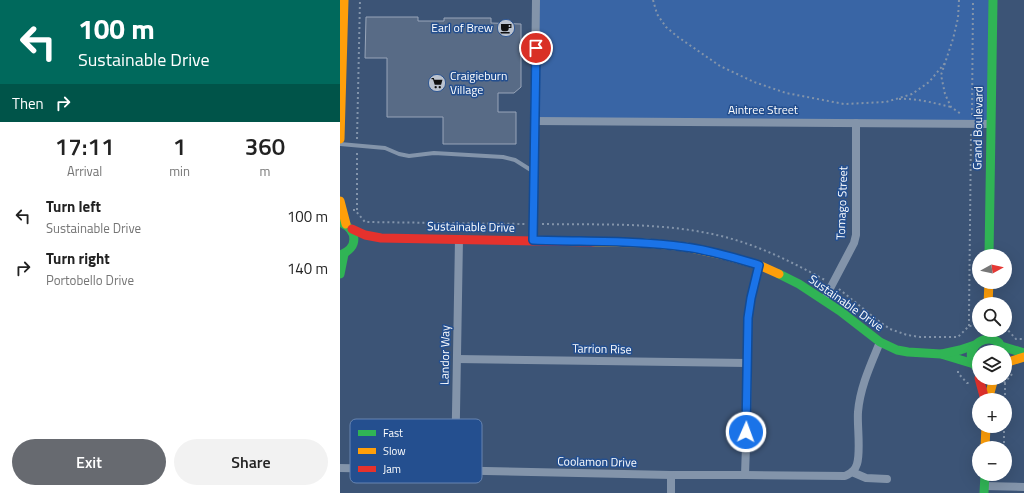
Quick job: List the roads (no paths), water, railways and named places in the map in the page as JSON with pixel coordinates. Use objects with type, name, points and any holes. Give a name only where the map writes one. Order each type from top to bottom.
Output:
[{"type":"street","points":[[340,139],[344,0]]},
{"type":"street","points":[[533,240],[536,0]]},
{"type":"street","name":"Grand Boulevard","points":[[989,249],[993,0]]},
{"type":"street","name":"Aintree Street","points":[[535,121],[856,123],[971,120],[990,124]]},
{"type":"street","name":"Tomago Street","points":[[824,300],[854,243],[856,235],[856,123]]},
{"type":"street","points":[[340,201],[346,225],[354,237],[353,245],[348,252],[342,255],[340,274]]},
{"type":"street","name":"Sustainable Drive","points":[[346,225],[366,234],[381,238],[646,243],[686,247],[759,265],[799,284],[840,311],[880,342],[896,350],[941,354],[960,350],[976,343]]},
{"type":"street","name":"Sustainable Drive","points":[[353,245],[381,238]]},
{"type":"street","name":"Landor Way","points":[[456,419],[459,239]]},
{"type":"street","points":[[745,475],[748,318],[759,265]]},
{"type":"street","points":[[976,343],[979,337]]},
{"type":"street","points":[[976,343],[983,339],[988,339],[994,340],[999,345]]},
{"type":"street","points":[[880,342],[864,381],[860,396],[858,413],[858,459],[856,467],[852,472],[866,478],[886,480]]},
{"type":"street","points":[[972,349],[972,360]]},
{"type":"street","points":[[1012,350],[1024,353]]},
{"type":"street","name":"Sustainable Drive","points":[[941,354],[972,368]]},
{"type":"street","points":[[1012,361],[1024,358]]},
{"type":"street","name":"Tarrion Rise","points":[[457,359],[748,363]]},
{"type":"street","name":"Coolamon Drive","points":[[340,468],[350,468]]},
{"type":"street","name":"Coolamon Drive","points":[[482,472],[840,476],[845,476],[852,472]]},
{"type":"street","points":[[671,475],[671,493]]},
{"type":"street","points":[[984,489],[1024,486]]},
{"type":"lane","points":[[340,144],[385,148],[399,154],[409,156],[434,153],[503,157],[515,160],[534,172]]},
{"type":"place","name":"Earl of Brew","points":[[506,28]]},
{"type":"place","name":"Craigieburn Village","points":[[437,83]]}]
